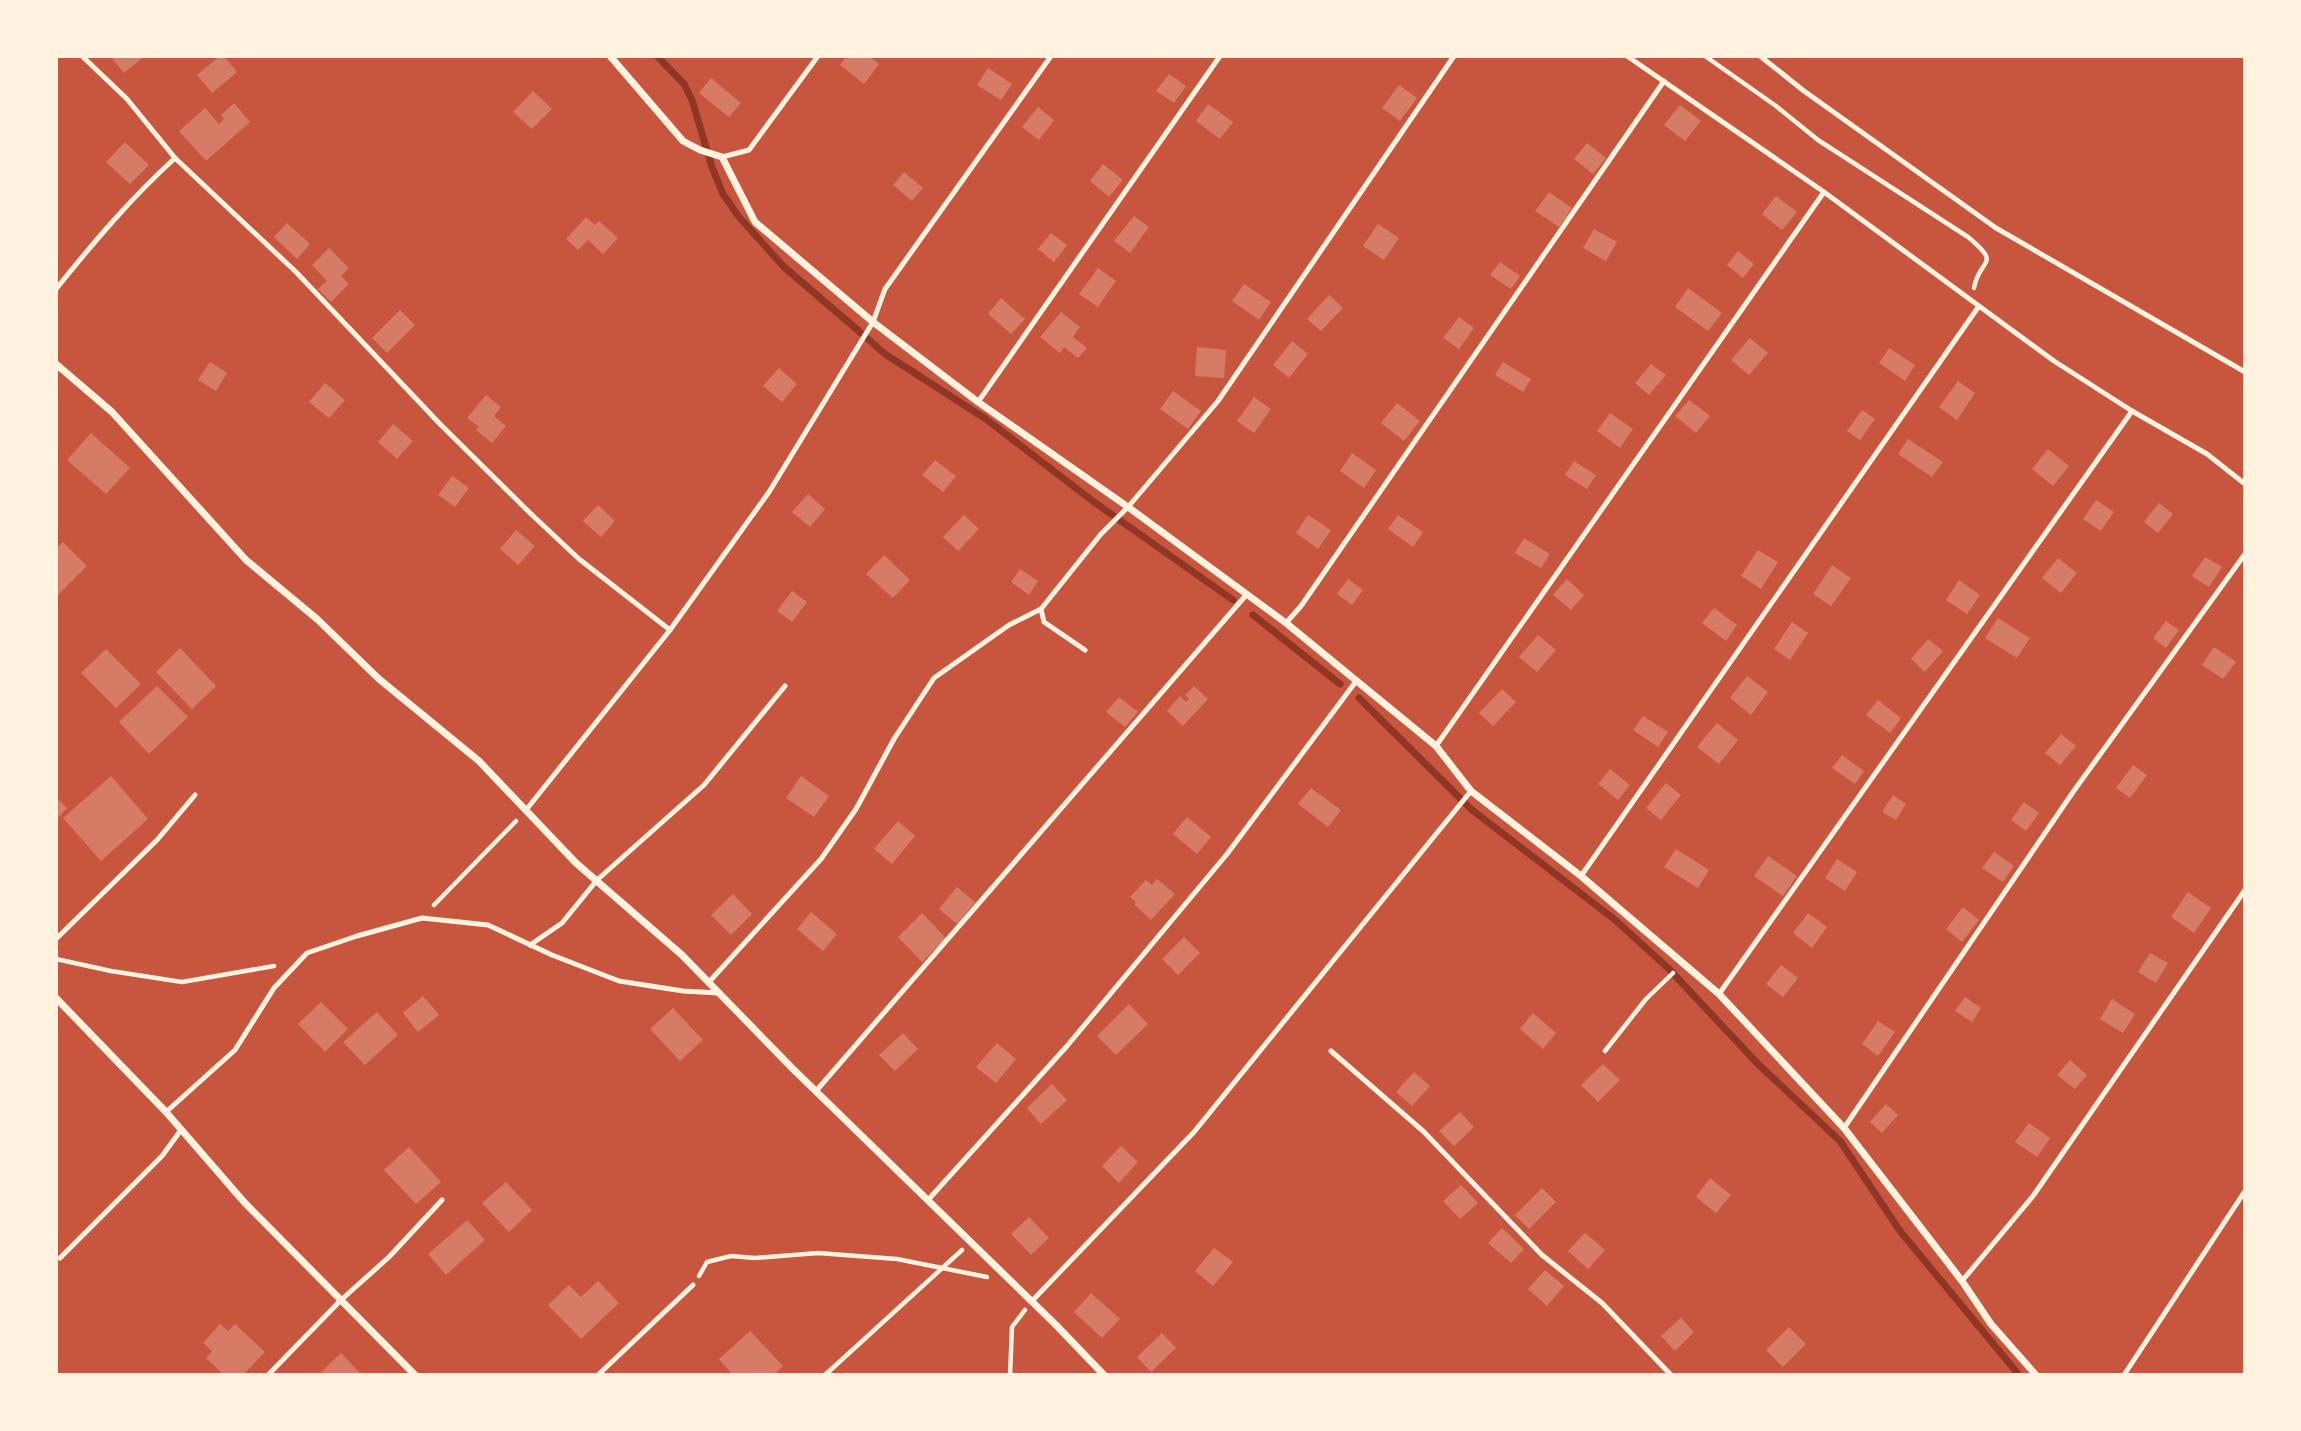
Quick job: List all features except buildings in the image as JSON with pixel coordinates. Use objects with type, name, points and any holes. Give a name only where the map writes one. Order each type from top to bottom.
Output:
[{"type":"street","points":[[610,56],[683,141],[700,150],[719,155],[755,222],[873,321],[978,402],[1286,623],[1436,746],[1470,792],[1581,876],[1719,994],[1844,1128],[1962,1281],[1991,1324],[2036,1375]]},
{"type":"street","points":[[56,364],[112,412],[246,560],[317,619],[379,679],[479,761],[576,863],[682,955],[1104,1375]]},
{"type":"street","points":[[56,998],[166,1112],[244,1202],[415,1375]]},
{"type":"lane","points":[[82,56],[127,99],[175,159],[296,272],[440,424],[530,513],[579,559],[670,630]]},
{"type":"lane","points":[[719,155],[749,150],[818,56]]},
{"type":"lane","points":[[526,810],[670,630],[769,492],[873,321],[885,289],[1051,56]]},
{"type":"lane","points":[[978,402],[1220,56]]},
{"type":"lane","points":[[709,982],[821,859],[856,809],[894,739],[934,678],[1009,625],[1041,609],[1218,401],[1454,56]]},
{"type":"lane","points":[[1628,56],[1824,192],[2054,361],[2132,411],[2207,454],[2245,484]]},
{"type":"lane","points":[[1760,56],[1804,91],[1996,228],[2245,372]]},
{"type":"lane","points":[[1286,623],[1309,594],[1664,82]]},
{"type":"lane","points":[[56,289],[150,180],[175,159]]},
{"type":"lane","points":[[1436,746],[1824,192]]},
{"type":"lane","points":[[1581,876],[1979,306]]},
{"type":"lane","points":[[1719,994],[2132,411]]},
{"type":"lane","points":[[1844,1128],[2073,792],[2245,554]]},
{"type":"lane","points":[[816,1091],[1247,594]]},
{"type":"lane","points":[[1041,609],[1044,622],[1086,650]]},
{"type":"lane","points":[[928,1200],[1067,1046],[1218,865],[1357,680]]},
{"type":"lane","points":[[530,945],[562,923],[597,880],[704,785],[785,686]]},
{"type":"lane","points":[[1032,1301],[1194,1132],[1470,792]]},
{"type":"lane","points":[[56,939],[158,840],[195,795]]},
{"type":"lane","points":[[1962,1281],[2033,1196],[2245,890]]},
{"type":"lane","points":[[166,1112],[235,1050],[274,988],[307,953],[422,918],[488,925],[619,981],[683,991],[719,993]]},
{"type":"lane","points":[[1331,1051],[1423,1131],[1542,1255],[1602,1303],[1671,1375]]},
{"type":"lane","points":[[60,1258],[162,1156],[181,1129]]},
{"type":"lane","points":[[2124,1375],[2245,1191]]},
{"type":"lane","points":[[268,1375],[442,1200]]},
{"type":"lane","points":[[598,1375],[692,1285]]},
{"type":"path","points":[[1704,56],[1776,106],[1818,140],[1968,237],[1985,251],[1986,267],[1974,285],[1979,306]]},
{"type":"path","points":[[422,918],[526,810]]},
{"type":"path","points":[[56,959],[182,982],[268,969],[278,965]]},
{"type":"path","points":[[1605,1051],[1646,999],[1675,972]]},
{"type":"path","points":[[825,1375],[971,1242]]},
{"type":"path","points":[[692,1285],[707,1262],[731,1256],[755,1258],[818,1253],[897,1259],[1010,1280]]},
{"type":"path","points":[[1010,1375],[1012,1327],[1032,1301]]},
{"type":"waterway","points":[[657,56],[684,84],[692,100],[723,194],[739,217],[783,266],[861,333]]},
{"type":"waterway","points":[[868,339],[885,354],[986,419],[1094,502],[1233,600]]},
{"type":"waterway","points":[[1253,615],[1340,684]]},
{"type":"waterway","points":[[1359,698],[1472,810],[1614,919],[1668,968],[1758,1064],[1840,1141],[1900,1231],[2019,1375]]}]
